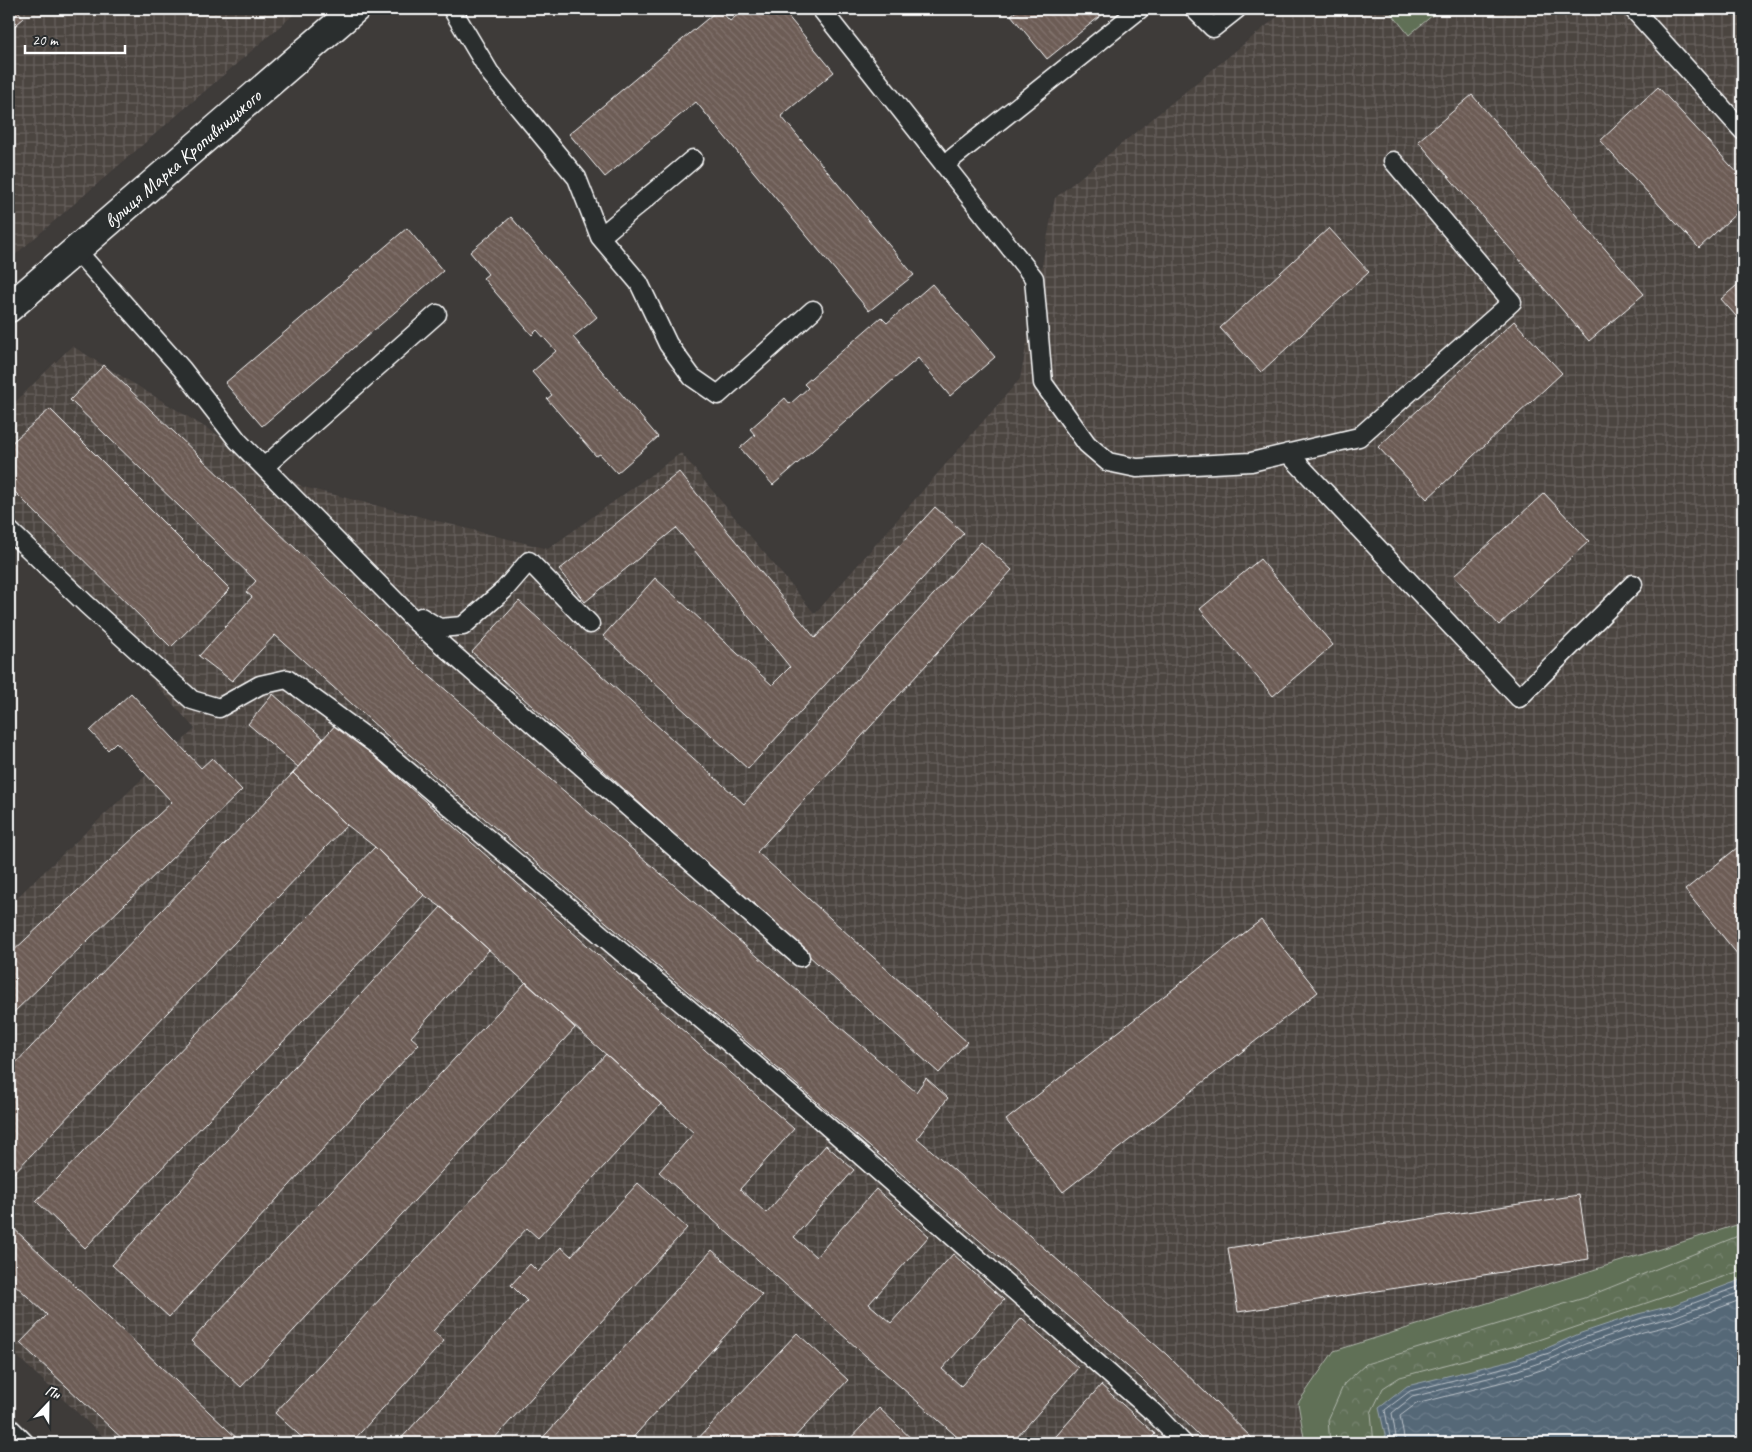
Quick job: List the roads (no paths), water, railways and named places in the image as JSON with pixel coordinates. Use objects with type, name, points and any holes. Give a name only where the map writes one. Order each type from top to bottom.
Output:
[{"type":"street","name":"вулиця Марка Кропивницького","points":[[9,308],[355,9]]},
{"type":"lane","points":[[452,9],[490,73],[577,178],[600,237],[639,283],[668,344],[692,377],[718,395],[813,310]]},
{"type":"lane","points":[[821,9],[1034,278],[1043,383],[1087,444],[1108,462],[1137,468],[1251,462],[1359,437],[1512,302],[1393,161]]},
{"type":"lane","points":[[944,164],[1140,9]]},
{"type":"lane","points":[[1194,9],[1213,28],[1237,9]]},
{"type":"lane","points":[[1633,9],[1743,131]]},
{"type":"lane","points":[[600,237],[693,159]]},
{"type":"lane","points":[[76,250],[182,369],[238,441],[416,622],[800,957]]},
{"type":"lane","points":[[264,467],[437,314]]},
{"type":"lane","points":[[1288,453],[1519,698],[1633,584]]},
{"type":"lane","points":[[9,530],[86,604],[192,700],[219,708],[260,685],[287,680],[378,746],[812,1112],[1154,1413],[1183,1443]]},
{"type":"lane","points":[[399,604],[439,628],[463,626],[504,590],[529,561],[590,624]]},
{"type":"lane","points":[[9,1427],[25,1443]]},
{"type":"water","points":[[1743,1279],[1743,1443],[1387,1443],[1379,1408],[1407,1386],[1508,1361],[1547,1348],[1581,1333],[1638,1314],[1671,1306]]}]
